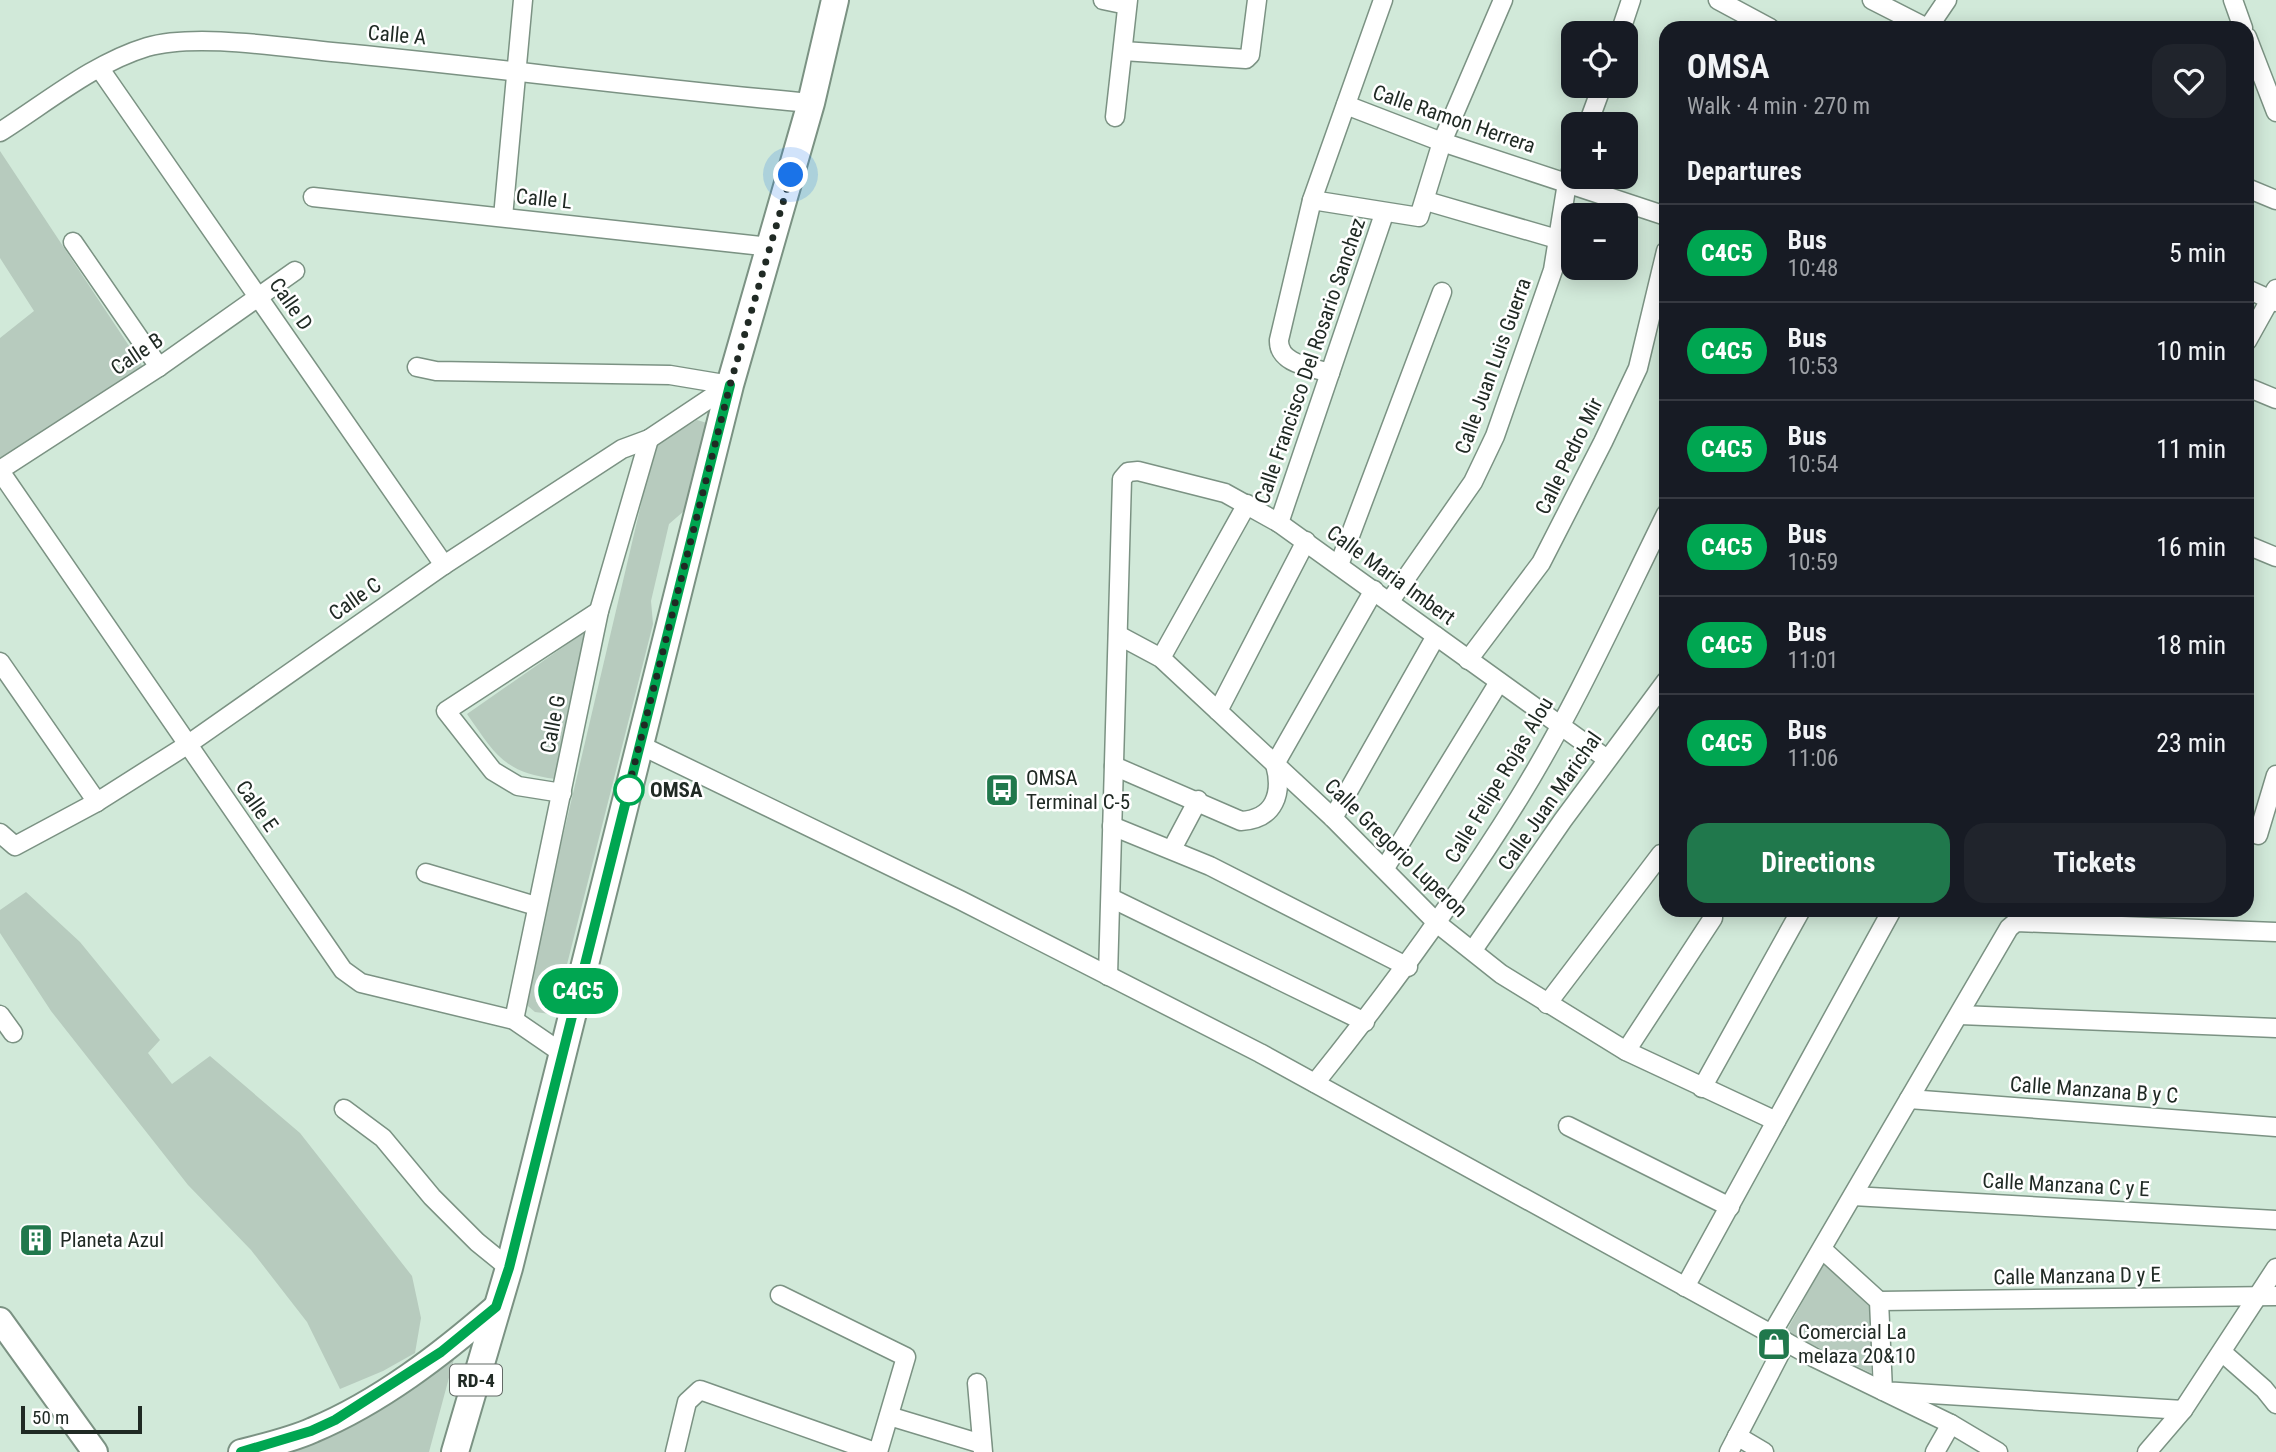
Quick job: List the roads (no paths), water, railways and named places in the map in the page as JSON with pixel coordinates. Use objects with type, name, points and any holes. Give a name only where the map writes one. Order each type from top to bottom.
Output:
[{"type":"main road","name":"RD-4","points":[[455,1452],[509,1268],[730,385],[811,103],[835,0]]},
{"type":"main road","points":[[241,1452],[311,1431],[335,1420],[441,1352],[496,1307]]},
{"type":"main road","points":[[0,1320],[94,1452]]},
{"type":"street","points":[[503,217],[514,71],[523,0]]},
{"type":"street","points":[[1103,0],[1127,3],[1115,117]]},
{"type":"street","points":[[1123,51],[1246,59],[1250,55],[1257,0]]},
{"type":"street","points":[[1330,373],[1284,357],[1279,350],[1312,200],[1383,0]]},
{"type":"street","points":[[1312,200],[1416,219],[1426,201],[1442,142],[1503,0]]},
{"type":"street","points":[[1624,21],[1631,0]]},
{"type":"street","points":[[1718,0],[1752,21]]},
{"type":"street","points":[[1872,0],[1914,21]]},
{"type":"street","points":[[1933,21],[1947,0]]},
{"type":"street","points":[[2233,0],[2240,21]]},
{"type":"street","name":"Calle A","points":[[0,132],[100,69],[148,47],[214,41],[811,103]]},
{"type":"street","points":[[2254,55],[2276,112]]},
{"type":"street","name":"Calle D","points":[[100,69],[444,565]]},
{"type":"street","name":"Calle Ramon Herrera","points":[[1346,105],[1442,142],[1561,181]]},
{"type":"street","name":"Calle Juan Luis Guerra","points":[[1390,601],[1473,482],[1495,436],[1553,270],[1566,189]]},
{"type":"street","name":"Calle Ramon Herrera","points":[[1585,189],[1659,214]]},
{"type":"street","points":[[2254,190],[2276,200]]},
{"type":"street","name":"Calle L","points":[[313,197],[771,247]]},
{"type":"street","points":[[1426,201],[1558,239]]},
{"type":"street","name":"Calle Francisco Del Rosario Sanchez","points":[[1279,523],[1384,214]]},
{"type":"street","points":[[73,242],[159,367]]},
{"type":"street","name":"Calle B","points":[[0,471],[159,367],[296,271]]},
{"type":"street","name":"Calle Pedro Mir","points":[[1468,660],[1541,563],[1638,368],[1659,280]]},
{"type":"street","points":[[2254,291],[2274,296],[2254,329]]},
{"type":"street","points":[[1339,565],[1442,292]]},
{"type":"street","points":[[417,367],[436,371],[670,375],[730,385]]},
{"type":"street","name":"Calle C","points":[[3,837],[15,846],[26,842],[97,802],[187,745],[444,565],[622,449],[649,439],[730,385]]},
{"type":"street","points":[[2254,390],[2276,399]]},
{"type":"street","name":"Calle G","points":[[514,1020],[599,611],[649,439]]},
{"type":"street","name":"Calle E","points":[[0,471],[343,970],[361,983],[514,1020],[562,1053]]},
{"type":"street","name":"Calle Maria Imbert","points":[[1118,635],[1122,480],[1128,472],[1138,471],[1225,493],[1279,523],[1607,759]]},
{"type":"street","points":[[1161,658],[1247,504]]},
{"type":"street","name":"Calle Felipe Rojas Alou","points":[[1315,1083],[1408,967],[1520,796],[1560,725],[1659,528]]},
{"type":"street","points":[[1218,710],[1306,541]]},
{"type":"street","points":[[2254,548],[2276,556]]},
{"type":"street","points":[[1114,766],[1198,800],[1241,821],[1253,821],[1267,812],[1278,797],[1280,783],[1275,764],[1374,590]]},
{"type":"street","points":[[562,793],[518,786],[493,771],[446,711],[599,611]]},
{"type":"street","points":[[1108,976],[1118,635]]},
{"type":"street","name":"Calle Gregorio Luperon","points":[[1118,635],[1161,658],[1333,818],[1438,924],[1501,974],[1626,1051],[1776,1121]]},
{"type":"street","points":[[1333,818],[1436,636]]},
{"type":"street","points":[[0,662],[97,802]]},
{"type":"street","points":[[1385,868],[1499,682]]},
{"type":"street","name":"Calle Juan Marichal","points":[[1473,950],[1607,759],[1659,690]]},
{"type":"street","points":[[640,745],[960,900],[1315,1083],[1778,1338],[1951,1424],[1998,1452]]},
{"type":"street","points":[[2258,835],[2276,775]]},
{"type":"street","points":[[1172,849],[1198,800]]},
{"type":"street","points":[[1112,826],[1172,849],[1408,967]]},
{"type":"street","points":[[1547,1004],[1659,857]]},
{"type":"street","points":[[426,873],[536,906]]},
{"type":"street","points":[[1111,898],[1365,1022]]},
{"type":"street","points":[[1702,1088],[1797,917]]},
{"type":"street","points":[[1685,1287],[1888,917]]},
{"type":"street","points":[[1626,1051],[1713,918]]},
{"type":"street","points":[[1764,1452],[1733,1444],[1778,1338],[1853,1196],[2009,928],[2016,922],[2276,932]]},
{"type":"street","points":[[0,1015],[13,1033]]},
{"type":"street","points":[[1960,1015],[2276,1028]]},
{"type":"street","name":"Calle Manzana B y C","points":[[1909,1099],[2276,1126]]},
{"type":"street","points":[[344,1109],[383,1138],[432,1197],[477,1242],[509,1268]]},
{"type":"street","points":[[1568,1126],[1730,1207]]},
{"type":"street","name":"Calle Manzana C y E","points":[[1853,1196],[2276,1220]]},
{"type":"street","points":[[1823,1250],[1878,1301],[1883,1391]]},
{"type":"street","points":[[2155,1449],[2223,1353],[2276,1268]]},
{"type":"street","points":[[675,1452],[687,1402],[701,1390],[876,1452],[906,1357],[780,1295]]},
{"type":"street","name":"Calle Manzana D y E","points":[[1878,1301],[2276,1296]]},
{"type":"street","points":[[2223,1353],[2264,1389],[2276,1404]]},
{"type":"street","points":[[888,1416],[982,1448],[977,1383]]},
{"type":"street","points":[[1883,1391],[2183,1410]]},
{"type":"street","points":[[1935,1452],[1951,1424]]},
{"type":"place","name":"OMSA","points":[[629,790]]},
{"type":"place","name":"OMSA Terminal C-5","points":[[1002,790]]},
{"type":"place","name":"Planeta Azul","points":[[36,1240]]},
{"type":"place","name":"Comercial La melaza 20&10","points":[[1774,1344]]}]
